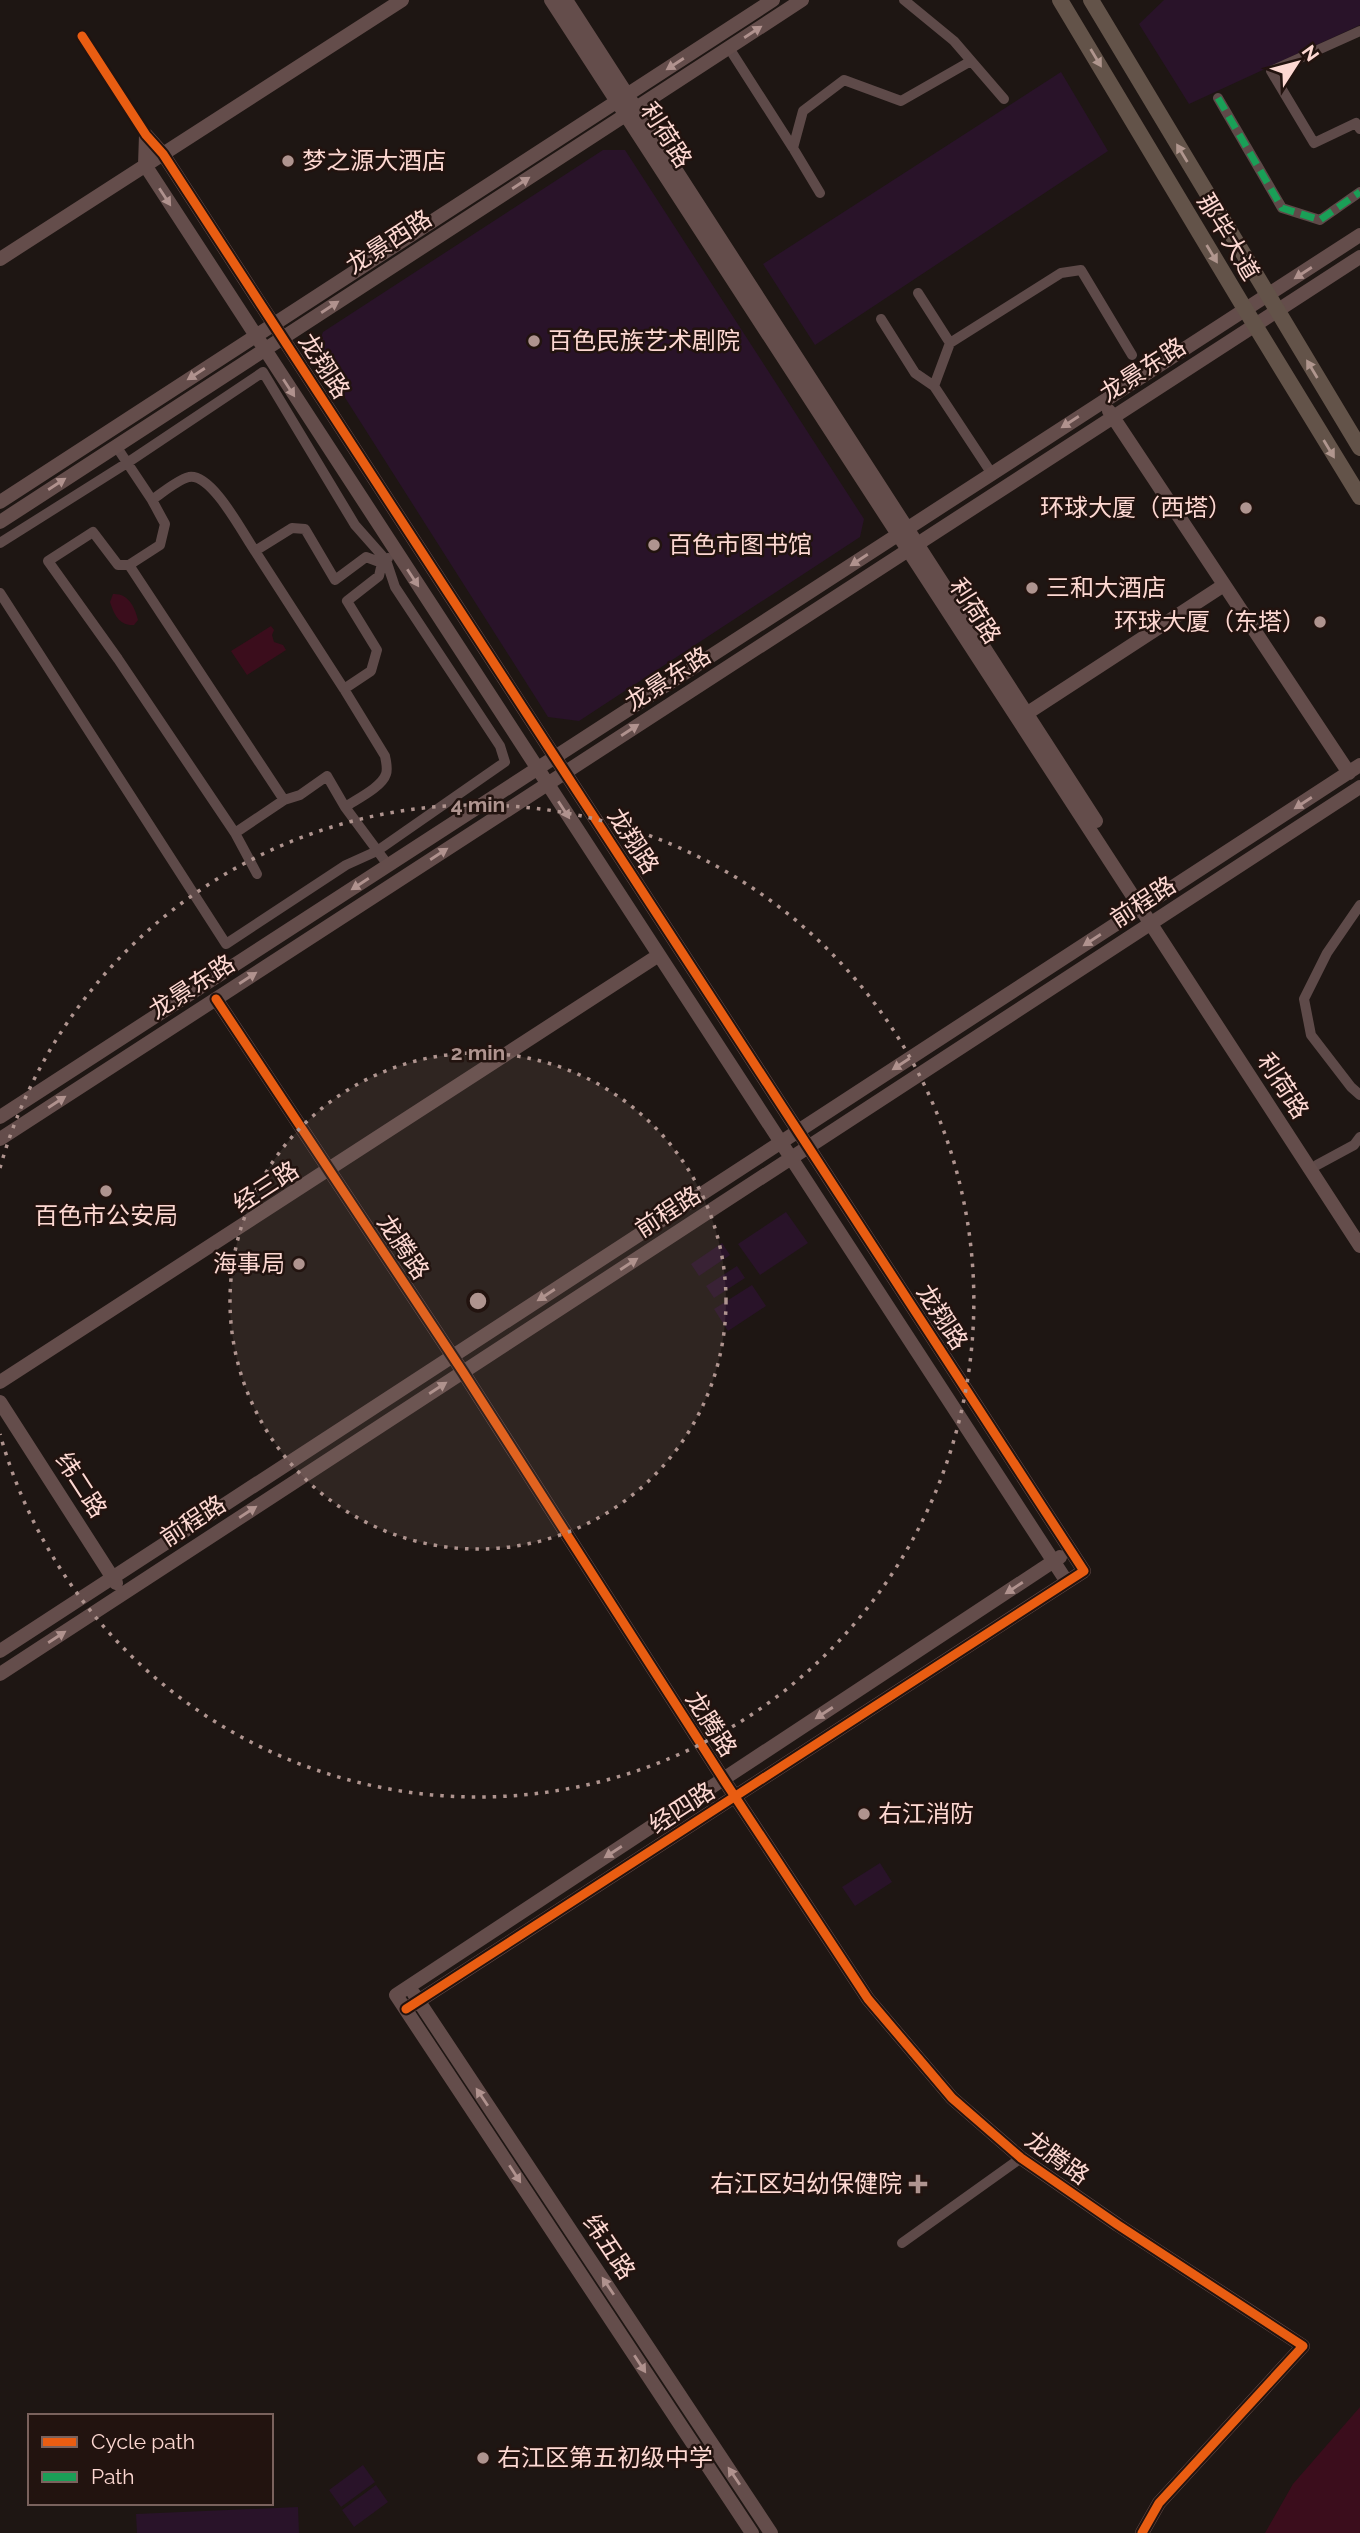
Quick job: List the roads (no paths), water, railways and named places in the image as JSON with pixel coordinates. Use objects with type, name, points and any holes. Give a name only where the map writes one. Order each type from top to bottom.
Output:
[{"type":"main road","points":[[0,259],[402,0]]},
{"type":"main road","name":"利荷路","points":[[551,0],[622,98]]},
{"type":"main road","name":"利荷路","points":[[566,0],[622,98],[902,532],[1027,714],[1145,906]]},
{"type":"main road","name":"龙景西路","points":[[0,502],[773,0]]},
{"type":"main road","name":"龙景西路","points":[[0,522],[803,0]]},
{"type":"main road","name":"那毕大道","points":[[1060,0],[1360,497]]},
{"type":"main road","name":"那毕大道","points":[[1091,0],[1360,448]]},
{"type":"main road","points":[[145,165],[146,135]]},
{"type":"main road","name":"龙翔路","points":[[146,135],[163,154],[1084,1571]]},
{"type":"main road","name":"龙翔路","points":[[145,165],[265,349],[388,558],[537,768],[1067,1582]]},
{"type":"main road","name":"龙景东路","points":[[0,1117],[1360,235]]},
{"type":"main road","name":"龙景东路","points":[[0,1139],[1360,257]]},
{"type":"main road","points":[[1103,401],[1224,585],[1354,769]]},
{"type":"main road","name":"利荷路","points":[[913,547],[1145,906],[1360,1231]]},
{"type":"main road","points":[[1027,714],[1224,585]]},
{"type":"main road","name":"前程路","points":[[0,1651],[1354,769]]},
{"type":"main road","name":"前程路","points":[[0,1674],[1360,788]]},
{"type":"main road","name":"利荷路","points":[[1155,921],[1360,1246]]},
{"type":"main road","name":"经三路","points":[[0,1382],[659,956]]},
{"type":"main road","name":"龙腾路","points":[[216,999],[463,1372],[724,1780],[868,1999],[953,2098],[1021,2158],[1303,2346],[1159,2503],[1142,2533]]},
{"type":"main road","name":"纬二路","points":[[0,1402],[123,1594]]},
{"type":"main road","name":"经四路","points":[[396,1995],[1070,1550]]},
{"type":"main road","name":"经四路","points":[[406,2009],[1084,1571]]},
{"type":"main road","name":"纬五路","points":[[409,1986],[771,2533]]},
{"type":"main road","name":"纬五路","points":[[396,1995],[752,2533]]},
{"type":"street","points":[[904,0],[954,41],[1004,99]]},
{"type":"street","points":[[1360,31],[1271,71],[1314,144],[1356,123],[1360,129]]},
{"type":"street","points":[[82,36],[146,135]]},
{"type":"street","points":[[729,48],[820,193]]},
{"type":"street","points":[[793,148],[803,111],[844,80],[901,101],[971,61]]},
{"type":"street","points":[[1218,98],[1282,208],[1320,220],[1360,192]]},
{"type":"street","points":[[934,386],[950,343],[1061,273],[1080,270],[1132,355]]},
{"type":"street","points":[[918,293],[950,343]]},
{"type":"street","points":[[881,319],[915,373],[934,386],[992,474]]},
{"type":"street","points":[[0,543],[127,463],[263,372],[355,525],[388,558],[395,587],[500,747],[505,762],[377,851],[346,865],[226,944],[0,593]]},
{"type":"street","points":[[116,446],[152,500],[164,524],[160,545],[129,565],[118,565],[93,532],[48,561],[118,659],[235,833],[257,874]]},
{"type":"street","points":[[152,500],[188,477],[200,478],[212,486],[344,690],[385,756],[387,767],[386,776],[380,783],[345,807]]},
{"type":"street","points":[[255,551],[298,527],[305,528],[335,580],[366,557],[388,558]]},
{"type":"street","points":[[344,690],[371,671],[377,650],[347,601],[379,576],[388,558]]},
{"type":"street","points":[[129,565],[284,800]]},
{"type":"street","points":[[235,833],[284,800],[300,795],[327,776],[345,807],[388,866]]},
{"type":"street","points":[[1360,905],[1327,953],[1304,999],[1311,1035],[1360,1095]]},
{"type":"street","points":[[1317,1165],[1354,1145],[1360,1138]]},
{"type":"street","points":[[902,2243],[1021,2158]]},
{"type":"place","name":"梦之源大酒店","points":[[288,161]]},
{"type":"place","name":"百色民族艺术剧院","points":[[534,341]]},
{"type":"place","name":"环球大厦（西塔）","points":[[1246,508]]},
{"type":"place","name":"百色市图书馆","points":[[654,545]]},
{"type":"place","name":"三和大酒店","points":[[1032,588]]},
{"type":"place","name":"环球大厦（东塔）","points":[[1320,622]]},
{"type":"place","name":"百色市公安局","points":[[106,1191]]},
{"type":"place","name":"海事局","points":[[299,1264]]},
{"type":"place","name":"右江消防","points":[[864,1814]]},
{"type":"place","name":"右江区妇幼保健院","points":[[918,2184]]},
{"type":"place","name":"右江区第五初级中学","points":[[483,2458]]}]
